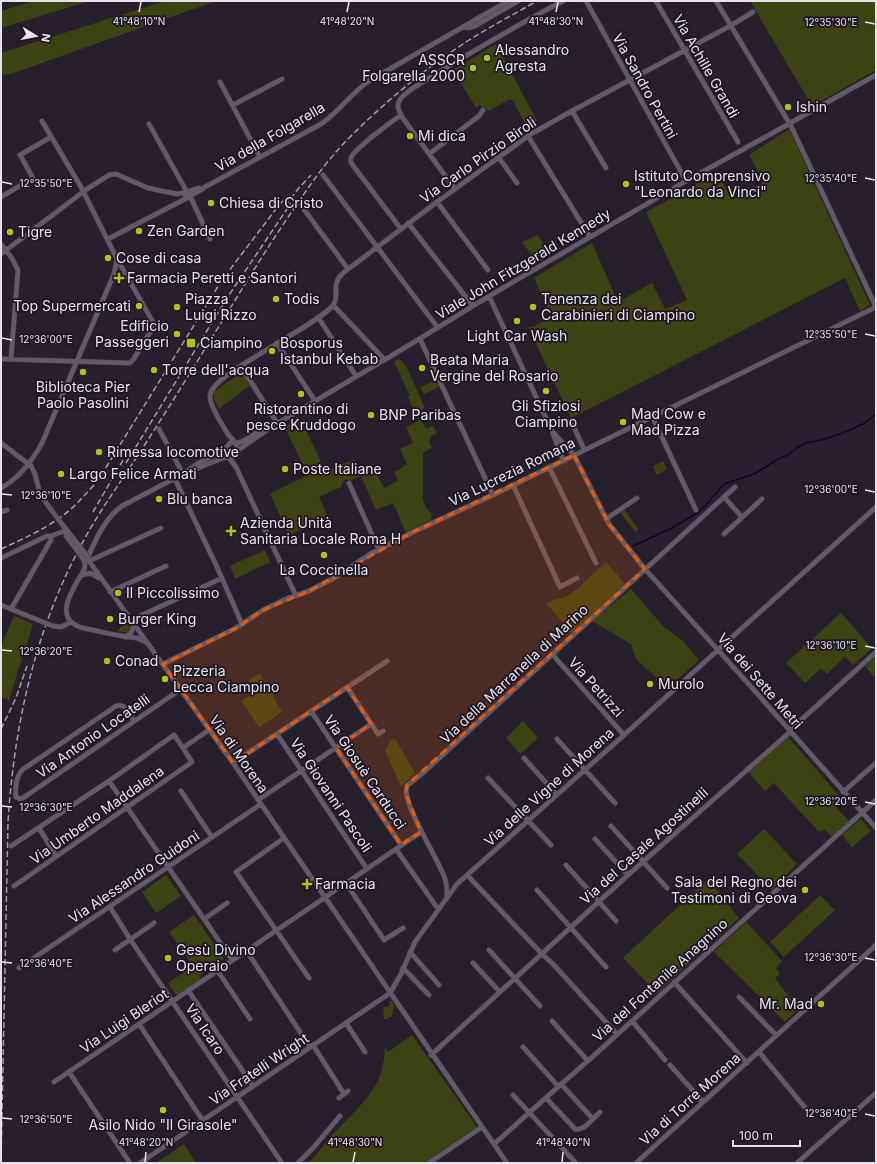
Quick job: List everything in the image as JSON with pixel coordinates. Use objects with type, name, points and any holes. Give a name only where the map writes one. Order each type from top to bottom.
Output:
[{"type":"street","name":"Via della Folgarella","points":[[188,194],[205,187],[325,121],[358,89],[379,75],[508,1]]},
{"type":"street","name":"Via della Folgarella","points":[[464,27],[468,28],[475,26],[518,1]]},
{"type":"street","points":[[455,189],[400,115],[398,105],[401,98],[416,87],[495,38],[563,1]]},
{"type":"street","name":"Via Sandro Pertini","points":[[586,1],[686,181]]},
{"type":"street","name":"Via Achille Grandi","points":[[656,1],[738,142]]},
{"type":"street","points":[[716,1],[790,123],[876,306]]},
{"type":"street","name":"Via Carlo Pirzio Biroli","points":[[333,305],[335,301],[337,280],[348,269],[401,228],[528,136],[753,12]]},
{"type":"street","name":"Viale John Fitzgerald Kennedy","points":[[228,458],[232,458],[242,447],[275,424],[385,360],[489,296],[686,181],[876,75]]},
{"type":"street","points":[[233,105],[282,79]]},
{"type":"street","points":[[220,82],[260,157]]},
{"type":"street","points":[[429,154],[479,116],[483,110]]},
{"type":"street","points":[[572,111],[606,168]]},
{"type":"street","points":[[400,115],[362,146],[350,160],[401,228]]},
{"type":"street","points":[[1,358],[131,362],[154,326],[153,321],[126,272],[117,259],[83,192],[42,121]]},
{"type":"street","points":[[149,124],[180,177],[210,239]]},
{"type":"street","points":[[528,136],[590,237]]},
{"type":"street","points":[[1,197],[33,178],[20,155],[51,137]]},
{"type":"street","points":[[499,158],[517,183]]},
{"type":"street","points":[[1,254],[83,192],[113,174],[148,188],[177,194],[188,194]]},
{"type":"street","points":[[323,175],[438,328]]},
{"type":"street","points":[[177,194],[180,197],[180,201]]},
{"type":"street","points":[[108,239],[180,201],[188,194]]},
{"type":"street","points":[[437,202],[488,270]]},
{"type":"street","points":[[300,204],[348,269]]},
{"type":"street","points":[[408,223],[473,306]]},
{"type":"street","points":[[1,244],[18,270],[12,359]]},
{"type":"street","points":[[1,488],[16,479],[29,464],[44,438],[114,274],[117,259]]},
{"type":"street","points":[[114,274],[118,272],[126,272]]},
{"type":"street","points":[[489,296],[552,431],[563,460]]},
{"type":"street","points":[[236,467],[235,443],[211,402],[210,394],[213,387],[241,366],[318,317],[333,305],[385,360]]},
{"type":"street","name":"Via Lucrezia Romana","points":[[163,664],[242,624],[260,611],[327,582],[379,550],[411,533],[493,495],[876,306]]},
{"type":"street","points":[[318,317],[356,376]]},
{"type":"street","points":[[420,339],[493,495]]},
{"type":"street","points":[[277,343],[315,401]]},
{"type":"street","points":[[241,366],[275,424]]},
{"type":"street","points":[[652,416],[696,510]]},
{"type":"street","points":[[571,421],[584,449]]},
{"type":"street","name":"Viale John Fitzgerald Kennedy","points":[[227,446],[232,442],[235,443],[244,441],[267,426],[275,424]]},
{"type":"street","points":[[159,429],[183,474]]},
{"type":"street","name":"Via dei Sette Metri","points":[[552,431],[574,454],[606,519],[645,569],[876,828]]},
{"type":"street","points":[[229,434],[225,452],[236,467],[296,596]]},
{"type":"street","points":[[1,443],[29,464]]},
{"type":"street","points":[[147,643],[139,639],[80,627],[71,622],[67,615],[66,608],[70,596],[105,524],[117,510],[127,502],[175,479],[193,466],[227,446]]},
{"type":"street","points":[[183,474],[223,458],[228,458]]},
{"type":"street","name":"Via di Morena","points":[[29,464],[35,474],[40,494],[233,763],[431,1055],[507,1163]]},
{"type":"street","points":[[549,467],[596,563]]},
{"type":"street","points":[[175,479],[217,567],[242,624]]},
{"type":"street","points":[[348,484],[379,550]]},
{"type":"street","points":[[513,485],[560,587],[577,578]]},
{"type":"street","name":"Via della Marranella di Marino","points":[[447,897],[444,877],[421,832],[406,793],[407,786],[735,487]]},
{"type":"street","points":[[724,497],[742,517]]},
{"type":"street","points":[[606,519],[637,498]]},
{"type":"street","points":[[724,534],[762,499]]},
{"type":"street","name":"Via delle Vigne di Morena","points":[[390,993],[421,932],[447,897],[467,875],[876,507]]},
{"type":"street","points":[[1,512],[7,510]]},
{"type":"street","points":[[87,559],[161,528]]},
{"type":"street","points":[[1,558],[36,540],[67,530]]},
{"type":"street","points":[[11,610],[51,540],[51,536]]},
{"type":"street","points":[[110,592],[166,566]]},
{"type":"street","points":[[80,576],[90,573],[102,580]]},
{"type":"street","points":[[126,637],[131,633],[133,623],[218,580]]},
{"type":"street","points":[[1,605],[53,626],[61,627],[71,622]]},
{"type":"street","name":"Via del Casale Agostinelli","points":[[431,1055],[570,927],[790,731],[876,652]]},
{"type":"street","name":"Via Petrizzi","points":[[552,654],[624,735]]},
{"type":"street","points":[[233,763],[387,661]]},
{"type":"street","points":[[346,687],[378,734],[383,730]]},
{"type":"street","name":"Via Antonio Locatelli","points":[[134,721],[124,706],[116,706],[22,770],[18,780],[16,796],[18,798],[23,798],[181,689]]},
{"type":"street","name":"Via Giosuè Carducci","points":[[311,711],[401,845]]},
{"type":"street","name":"Via Alessandro Guidoni","points":[[19,968],[212,837],[301,771],[371,724]]},
{"type":"street","points":[[11,846],[109,781],[174,735],[183,748],[209,730]]},
{"type":"street","name":"Via Giovanni Pascoli","points":[[277,734],[367,868]]},
{"type":"street","points":[[557,738],[615,803]]},
{"type":"street","name":"Via Umberto Maddalena","points":[[14,886],[192,762],[183,748]]},
{"type":"street","points":[[524,758],[557,795]]},
{"type":"street","points":[[844,792],[876,763]]},
{"type":"street","points":[[488,778],[551,845]]},
{"type":"street","points":[[109,781],[232,960]]},
{"type":"street","points":[[180,791],[212,837]]},
{"type":"street","name":"Via del Fontanile Anagnino","points":[[494,1144],[588,1061],[876,800]]},
{"type":"street","points":[[611,826],[667,888]]},
{"type":"street","points":[[39,828],[56,856]]},
{"type":"street","name":"Via Luigi Bleriot","points":[[54,1082],[421,832]]},
{"type":"street","points":[[284,838],[236,872],[309,978]]},
{"type":"street","points":[[595,839],[628,875]]},
{"type":"street","points":[[396,849],[438,909]]},
{"type":"street","points":[[566,865],[616,921]]},
{"type":"street","points":[[467,875],[617,1034]]},
{"type":"street","points":[[346,883],[384,940],[403,928]]},
{"type":"street","points":[[538,890],[606,967]]},
{"type":"street","points":[[204,919],[226,903]]},
{"type":"street","name":"Via Icaro","points":[[110,907],[130,939],[282,1163]]},
{"type":"street","points":[[115,950],[154,923]]},
{"type":"street","name":"Via di Torre Morena","points":[[636,1163],[876,945]]},
{"type":"street","points":[[246,950],[346,1093],[339,1098]]},
{"type":"street","points":[[488,950],[540,1006]]},
{"type":"street","points":[[410,952],[439,985]]},
{"type":"street","points":[[473,963],[500,992]]},
{"type":"street","points":[[403,968],[429,995]]},
{"type":"street","points":[[217,970],[250,1019]]},
{"type":"street","points":[[674,982],[747,1063]]},
{"type":"street","points":[[188,990],[253,1086]]},
{"type":"street","name":"Via Fratelli Wright","points":[[140,1163],[390,993]]},
{"type":"street","points":[[739,997],[776,1035]]},
{"type":"street","points":[[552,1021],[588,1061]]},
{"type":"street","points":[[632,1021],[665,1060]]},
{"type":"street","points":[[346,1023],[365,1052]]},
{"type":"street","points":[[138,1024],[203,1120]]},
{"type":"street","points":[[523,1047],[593,1119]]},
{"type":"street","name":"Via di Torre Morena","points":[[759,1052],[807,1110]]},
{"type":"street","points":[[670,1065],[703,1102]]},
{"type":"street","points":[[69,1072],[130,1163]]},
{"type":"street","points":[[798,1163],[876,1092]]},
{"type":"street","points":[[513,1095],[576,1163]]},
{"type":"street","points":[[546,1098],[577,1130],[582,1129],[600,1112]]},
{"type":"street","points":[[298,1163],[340,1116]]},
{"type":"street","points":[[429,1163],[482,1127]]},
{"type":"highlighted area","points":[[574,455],[609,524],[645,569],[407,785],[406,793],[421,832],[401,845],[336,748],[371,724],[347,687],[233,763],[163,664],[236,628],[263,610],[309,591],[411,533]]},
{"type":"green space","points":[[33,1],[89,1],[1,28],[1,11]]},
{"type":"green space","points":[[165,1],[216,1],[11,74],[1,75],[1,53]]},
{"type":"green space","points":[[750,1],[876,1],[876,70],[812,106]]},
{"type":"green space","points":[[496,44],[537,121],[527,127],[513,101],[510,99],[488,111],[486,108],[479,105],[476,108],[453,70]]},
{"type":"green space","points":[[789,129],[870,305],[860,311],[845,278],[571,418],[528,327],[532,327],[552,318],[534,278],[592,243],[618,302],[652,283],[665,309],[687,300],[646,212],[717,173],[732,200],[743,194],[746,200],[756,195],[752,189],[761,184],[763,180],[749,155]]},
{"type":"green space","points":[[537,235],[550,252],[535,260],[522,242]]},
{"type":"green space","points":[[399,359],[406,366],[425,408],[418,412],[426,429],[433,426],[437,433],[431,436],[429,442],[432,448],[423,453],[423,500],[427,509],[432,514],[431,520],[406,533],[393,503],[376,510],[361,476],[349,481],[348,479],[343,481],[341,487],[319,497],[328,517],[289,535],[270,494],[308,475],[284,426],[294,421],[301,420],[326,472],[354,459],[360,473],[373,467],[384,488],[398,481],[394,472],[407,465],[400,449],[413,443],[406,427],[419,421],[408,397],[410,396],[394,362]]},
{"type":"green space","points":[[242,372],[250,385],[219,409],[214,399],[214,392]]},
{"type":"green space","points":[[435,380],[439,387],[424,394],[420,387]]},
{"type":"green space","points":[[663,461],[667,469],[657,475],[653,466]]},
{"type":"green space","points":[[624,509],[639,530],[635,532],[620,512]]},
{"type":"green space","points":[[265,550],[270,562],[235,579],[230,566]]},
{"type":"green space","points":[[606,562],[625,584],[572,633],[546,603],[567,596],[577,589]]},
{"type":"green space","points":[[631,589],[663,626],[683,641],[699,660],[668,688],[636,659],[631,644],[592,621]]},
{"type":"green space","points":[[119,611],[130,627],[130,631],[128,633],[117,631],[123,624]]},
{"type":"green space","points":[[841,613],[872,648],[853,665],[845,657],[827,674],[821,668],[805,683],[786,663]]},
{"type":"green space","points":[[14,616],[33,624],[9,700],[1,697],[1,646]]},
{"type":"green space","points":[[876,656],[876,679],[865,666]]},
{"type":"green space","points":[[260,673],[282,712],[259,727],[241,701],[254,693],[249,680]]},
{"type":"green space","points":[[523,721],[538,738],[520,754],[506,738]]},
{"type":"green space","points":[[788,737],[843,800],[837,808],[849,821],[832,837],[825,830],[819,832],[774,783],[765,791],[748,772]]},
{"type":"green space","points":[[392,739],[396,740],[415,773],[401,787],[385,750]]},
{"type":"green space","points":[[861,819],[871,831],[852,847],[842,835]]},
{"type":"green space","points":[[764,829],[797,864],[772,890],[737,854]]},
{"type":"green space","points":[[166,875],[181,896],[156,913],[142,892]]},
{"type":"green space","points":[[708,879],[739,918],[657,993],[623,958]]},
{"type":"green space","points":[[820,895],[835,910],[784,957],[770,942]]},
{"type":"green space","points":[[194,915],[224,959],[199,976],[201,979],[177,996],[168,983],[193,966],[169,932]]},
{"type":"green space","points":[[746,922],[782,961],[776,968],[780,974],[775,978],[798,1009],[785,1022],[714,952]]},
{"type":"green space","points":[[391,1000],[394,1005],[392,1016],[384,1019],[383,1007],[388,1007]]},
{"type":"green space","points":[[412,1035],[477,1127],[425,1163],[308,1163],[358,1108],[375,1086],[383,1064],[385,1048],[388,1052]]},
{"type":"green space","points":[[184,1144],[196,1163],[156,1163]]},
{"type":"waterway","points":[[633,546],[670,529],[697,513],[724,484],[756,473],[806,443],[843,433],[865,423],[876,414]]},
{"type":"railway","points":[[1,1163],[8,822],[11,786],[21,716],[29,682],[38,648],[63,581],[84,539],[102,510],[272,242],[326,164],[341,146],[374,114],[426,70],[474,37],[537,1]]},
{"type":"railway","points":[[285,206],[311,175]]},
{"type":"railway","points":[[1,549],[37,532],[55,521],[78,503],[97,482],[222,280],[279,205],[288,196]]},
{"type":"railway","points":[[126,463],[227,298],[291,203]]},
{"type":"railway","points":[[93,512],[126,455]]},
{"type":"railway","points":[[1,729],[16,698],[27,666]]},
{"type":"place","name":"Alessandro Agresta","points":[[487,58]]},
{"type":"place","name":"ASSCR Folgarella 2000","points":[[473,68]]},
{"type":"place","name":"Ishin","points":[[788,107]]},
{"type":"place","name":"Mi dica","points":[[410,136]]},
{"type":"place","name":"Istituto Comprensivo \"Leonardo da Vinci\"","points":[[626,184]]},
{"type":"place","name":"Chiesa di Cristo","points":[[211,203]]},
{"type":"place","name":"Zen Garden","points":[[139,231]]},
{"type":"place","name":"Tigre","points":[[10,232]]},
{"type":"place","name":"Cose di casa","points":[[108,258]]},
{"type":"place","name":"Farmacia Peretti e Santori","points":[[119,278]]},
{"type":"place","name":"Todis","points":[[276,299]]},
{"type":"place","name":"Top Supermercati","points":[[139,306]]},
{"type":"place","name":"Piazza Luigi Rizzo","points":[[177,307]]},
{"type":"place","name":"Tenenza dei Carabinieri di Ciampino","points":[[533,307]]},
{"type":"place","name":"Light Car Wash","points":[[517,321]]},
{"type":"place","name":"Edificio Passeggeri","points":[[177,334]]},
{"type":"place","name":"Ciampino","points":[[191,343]]},
{"type":"place","name":"Bosporus Istanbul Kebab","points":[[272,351]]},
{"type":"place","name":"Beata Maria Vergine del Rosario","points":[[422,368]]},
{"type":"place","name":"Torre dell'acqua","points":[[154,370]]},
{"type":"place","name":"Biblioteca Pier Paolo Pasolini","points":[[83,372]]},
{"type":"place","name":"Gli Sfiziosi Ciampino","points":[[546,391]]},
{"type":"place","name":"Ristorantino di pesce Kruddogo","points":[[301,394]]},
{"type":"place","name":"BNP Paribas","points":[[371,415]]},
{"type":"place","name":"Mad Cow e Mad Pizza","points":[[623,422]]},
{"type":"place","name":"Rimessa locomotive","points":[[99,452]]},
{"type":"place","name":"Poste Italiane","points":[[285,469]]},
{"type":"place","name":"Largo Felice Armati","points":[[61,474]]},
{"type":"place","name":"Blu banca","points":[[159,499]]},
{"type":"place","name":"Azienda Unità Sanitaria Locale Roma H","points":[[231,531]]},
{"type":"place","name":"La Coccinella","points":[[324,555]]},
{"type":"place","name":"Il Piccolissimo","points":[[118,593]]},
{"type":"place","name":"Burger King","points":[[110,619]]},
{"type":"place","name":"Conad","points":[[107,661]]},
{"type":"place","name":"Pizzeria Lecca Ciampino","points":[[165,679]]},
{"type":"place","name":"Murolo","points":[[650,684]]},
{"type":"place","name":"Farmacia","points":[[307,884]]},
{"type":"place","name":"Sala del Regno dei Testimoni di Geova","points":[[805,890]]},
{"type":"place","name":"Gesù Divino Operaio","points":[[168,958]]},
{"type":"place","name":"Mr. Mad","points":[[821,1004]]},
{"type":"place","name":"Asilo Nido \"Il Girasole\"","points":[[163,1110]]}]
